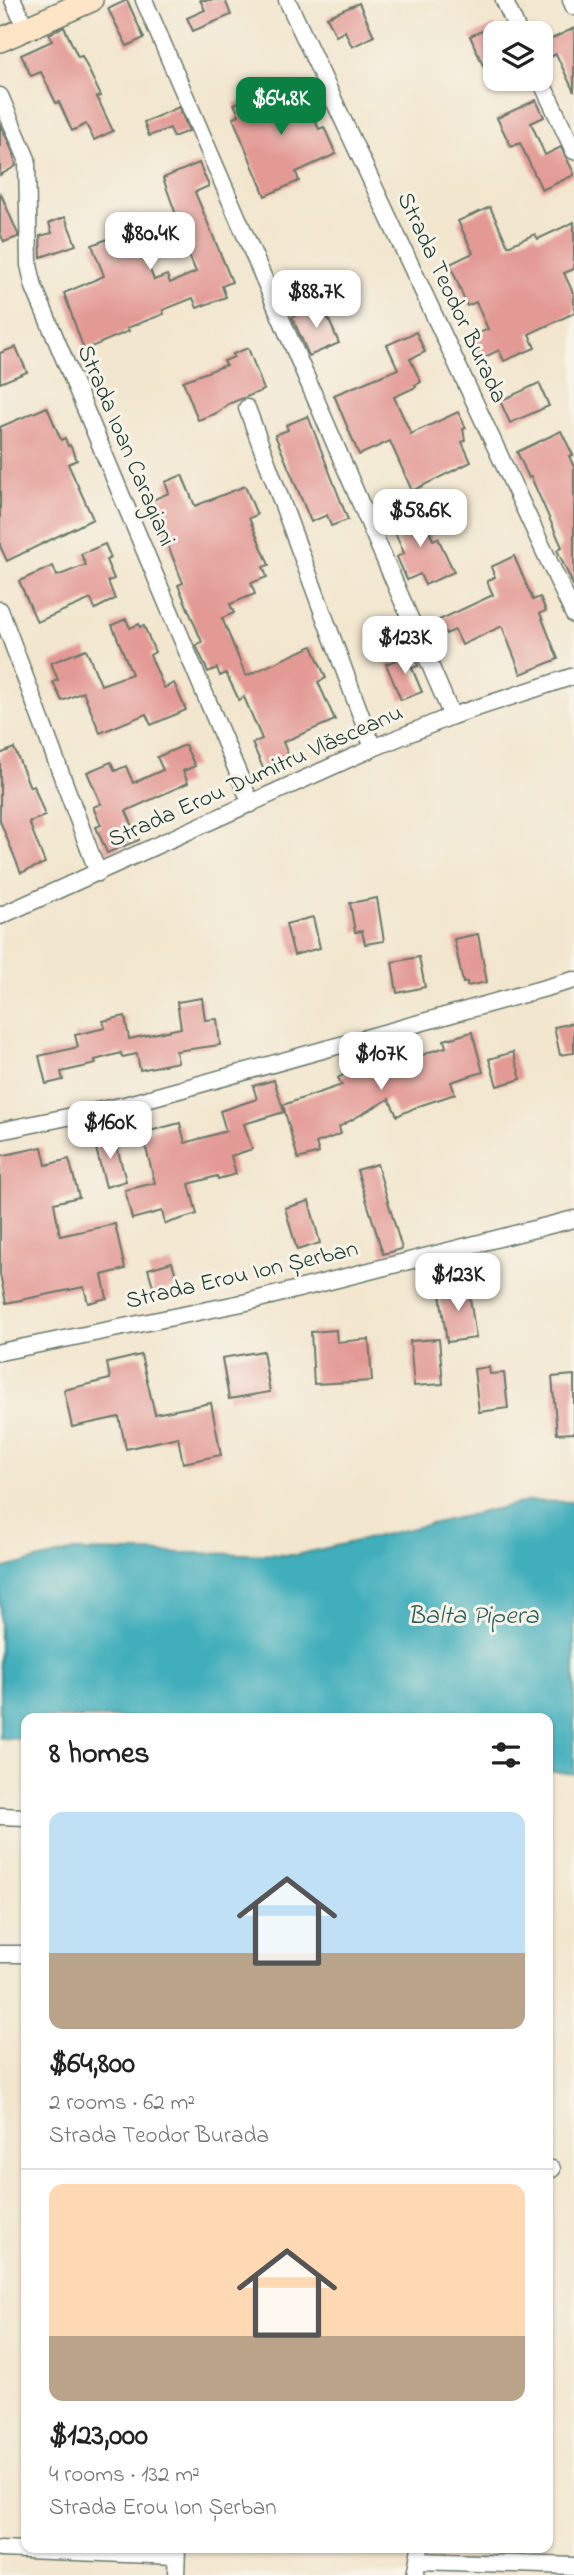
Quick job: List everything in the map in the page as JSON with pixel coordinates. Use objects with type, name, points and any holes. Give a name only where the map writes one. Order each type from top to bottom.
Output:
[{"type":"street","points":[[13,0],[26,29]]},
{"type":"street","points":[[0,40],[91,0]]},
{"type":"street","points":[[144,0],[452,716]]},
{"type":"street","name":"Strada Teodor Burada","points":[[287,0],[574,615]]},
{"type":"street","points":[[504,0],[514,21]]},
{"type":"street","points":[[571,0],[574,7]]},
{"type":"street","points":[[546,91],[574,150]]},
{"type":"street","name":"Strada Ioan Caragiani","points":[[0,96],[27,159],[29,265],[34,287],[251,804]]},
{"type":"street","points":[[247,408],[373,748]]},
{"type":"street","points":[[0,610],[98,873]]},
{"type":"street","name":"Strada Erou Dumitru Vlăsceanu","points":[[0,916],[373,748],[452,716],[574,676]]},
{"type":"street","points":[[0,1131],[125,1105],[574,980]]},
{"type":"street","name":"Strada Erou Ion Șerban","points":[[0,1352],[247,1302],[574,1219]]},
{"type":"street","points":[[0,1816],[21,1817]]},
{"type":"street","points":[[0,1954],[21,1954]]},
{"type":"street","points":[[0,2549],[21,2549]]},
{"type":"street","points":[[176,2575],[177,2553]]},
{"type":"street","points":[[418,2561],[574,2566]]},
{"type":"water","name":"Balta Pipera","points":[[530,1501],[574,1502],[574,1774],[553,1772],[553,1713],[21,1713],[21,1739],[0,1738],[0,1569],[74,1551],[296,1555]]},
{"type":"building","points":[[127,0],[144,38],[127,46],[108,9]]},
{"type":"building","points":[[200,0],[225,0],[231,15],[193,31],[187,18],[205,10]]},
{"type":"building","points":[[359,3],[374,36],[352,47],[345,31],[336,36],[327,17]]},
{"type":"building","points":[[64,27],[78,57],[82,56],[101,96],[97,97],[113,131],[94,140],[86,124],[72,131],[41,72],[31,76],[21,55],[52,41],[49,34]]},
{"type":"building","points":[[574,28],[574,92],[556,54],[553,56],[553,38]]},
{"type":"building","points":[[483,30],[483,66],[470,36]]},
{"type":"building","points":[[295,83],[319,129],[324,127],[336,154],[296,172],[299,181],[265,196],[233,118],[239,115],[234,104],[261,92],[263,97]]},
{"type":"building","points":[[536,100],[544,117],[531,123],[545,155],[561,147],[574,173],[542,190],[520,143],[511,147],[497,118]]},
{"type":"building","points":[[179,107],[189,131],[173,137],[170,128],[149,136],[144,122]]},
{"type":"building","points":[[0,123],[16,166],[0,175]]},
{"type":"building","points":[[199,163],[209,186],[195,192],[232,282],[222,286],[226,297],[197,308],[193,298],[163,310],[164,314],[127,328],[129,331],[84,350],[64,293],[104,276],[92,245],[133,229],[154,280],[167,275],[170,283],[196,272],[163,178]]},
{"type":"building","points":[[0,192],[18,234],[18,237],[4,242],[0,233]]},
{"type":"building","points":[[490,207],[508,246],[535,234],[538,239],[574,222],[574,269],[564,273],[574,295],[574,313],[529,334],[535,348],[504,361],[499,350],[477,361],[467,339],[488,329],[476,302],[467,306],[450,264],[473,253],[458,221]]},
{"type":"building","points":[[65,217],[76,245],[41,257],[40,236],[52,233],[49,223]]},
{"type":"building","points":[[322,304],[339,343],[309,356],[292,317]]},
{"type":"building","points":[[416,332],[425,352],[410,359],[421,382],[394,397],[411,434],[458,412],[466,428],[463,429],[465,440],[462,442],[471,462],[412,491],[390,441],[359,455],[334,395],[398,369],[387,345]]},
{"type":"building","points":[[16,347],[27,372],[0,383],[0,353]]},
{"type":"building","points":[[248,348],[264,390],[228,404],[217,413],[198,420],[183,381],[226,365],[224,361],[234,357],[233,354]]},
{"type":"building","points":[[539,383],[549,406],[510,423],[500,401]]},
{"type":"building","points":[[47,407],[61,440],[65,438],[77,460],[68,464],[93,519],[7,561],[0,546],[0,427]]},
{"type":"building","points":[[308,416],[348,520],[331,526],[327,515],[311,522],[275,435],[288,430],[286,425]]},
{"type":"building","points":[[561,431],[573,455],[569,456],[574,467],[574,587],[557,550],[562,547],[517,452]]},
{"type":"building","points":[[182,475],[195,506],[245,486],[257,515],[249,518],[269,565],[263,567],[267,577],[251,583],[255,594],[230,604],[234,613],[222,618],[246,676],[312,646],[326,678],[318,682],[335,720],[283,742],[289,757],[263,768],[252,743],[262,739],[244,697],[239,700],[226,673],[220,676],[217,668],[208,672],[196,645],[202,642],[178,585],[183,583],[150,501],[169,493],[165,482]]},
{"type":"building","points":[[419,508],[433,540],[438,538],[454,572],[425,585],[420,574],[407,580],[397,557],[404,553],[390,521]]},
{"type":"building","points":[[105,544],[111,558],[106,560],[114,579],[108,581],[115,599],[95,609],[91,599],[37,622],[19,581],[53,566],[57,576],[86,565],[81,554]]},
{"type":"building","points":[[514,556],[533,600],[540,597],[546,611],[540,613],[558,659],[521,674],[502,626],[462,645],[455,630],[446,634],[439,620],[493,595],[487,581],[495,577],[491,567]]},
{"type":"building","points":[[126,619],[130,628],[139,624],[140,627],[144,626],[155,652],[150,655],[164,688],[174,683],[186,710],[151,725],[146,714],[100,733],[83,692],[62,701],[53,682],[58,680],[51,663],[86,649],[101,685],[132,674],[112,625]]},
{"type":"building","points":[[413,653],[418,666],[412,668],[422,692],[401,700],[386,664]]},
{"type":"building","points":[[185,745],[195,766],[183,771],[188,783],[126,811],[139,840],[107,853],[96,827],[101,825],[93,807],[101,804],[87,772],[111,762],[115,771],[126,766],[133,783],[163,770],[157,757]]},
{"type":"building","points":[[14,748],[30,787],[34,786],[45,816],[29,822],[45,863],[21,873],[0,821],[0,754]]},
{"type":"building","points":[[377,898],[384,941],[365,944],[362,931],[355,932],[350,903]]},
{"type":"building","points":[[313,917],[320,948],[294,955],[286,924]]},
{"type":"building","points":[[478,934],[487,982],[467,986],[467,982],[463,983],[454,939]]},
{"type":"building","points":[[419,957],[425,987],[397,993],[392,962]]},
{"type":"building","points":[[202,998],[205,1020],[217,1019],[220,1045],[176,1051],[178,1062],[140,1070],[137,1054],[122,1057],[121,1053],[95,1060],[96,1064],[61,1072],[63,1080],[46,1084],[39,1056],[78,1047],[75,1035],[105,1028],[103,1021],[125,1016],[129,1039],[181,1028],[177,1002]]},
{"type":"building","points":[[574,1023],[574,1053],[560,1055],[554,1027]]},
{"type":"building","points":[[472,1032],[483,1072],[451,1082],[455,1094],[397,1116],[389,1099],[339,1127],[341,1134],[316,1143],[319,1153],[298,1159],[283,1105],[342,1085],[338,1078],[365,1063],[371,1075],[393,1064],[395,1069],[429,1052],[446,1047],[444,1040]]},
{"type":"building","points":[[513,1052],[521,1079],[497,1086],[489,1059]]},
{"type":"building","points":[[274,1080],[284,1112],[244,1124],[252,1149],[231,1156],[236,1174],[189,1184],[197,1214],[165,1224],[162,1211],[132,1219],[125,1190],[155,1183],[142,1133],[180,1123],[185,1143],[226,1131],[220,1111],[257,1099],[253,1086]]},
{"type":"building","points":[[114,1136],[126,1181],[106,1187],[94,1141]]},
{"type":"building","points":[[42,1147],[46,1165],[69,1159],[79,1197],[54,1203],[60,1236],[115,1224],[125,1269],[102,1275],[107,1298],[88,1303],[84,1287],[6,1303],[0,1274],[0,1156]]},
{"type":"building","points":[[377,1164],[402,1249],[383,1254],[357,1170]]},
{"type":"building","points":[[309,1201],[320,1243],[297,1250],[285,1208]]},
{"type":"building","points":[[172,1262],[179,1286],[155,1293],[148,1269]]},
{"type":"building","points":[[468,1284],[476,1338],[447,1342],[439,1288]]},
{"type":"building","points":[[336,1330],[337,1342],[369,1339],[372,1381],[314,1384],[311,1332]]},
{"type":"building","points":[[439,1339],[443,1384],[414,1386],[410,1341]]},
{"type":"building","points":[[263,1351],[270,1392],[229,1399],[222,1358]]},
{"type":"building","points":[[141,1355],[155,1414],[211,1403],[221,1455],[183,1463],[178,1437],[126,1449],[119,1417],[72,1427],[64,1390],[110,1379],[107,1363]]},
{"type":"building","points":[[489,1367],[490,1374],[504,1373],[508,1408],[479,1412],[474,1369]]},
{"type":"building","points":[[574,1375],[574,1433],[557,1434],[552,1377]]}]
